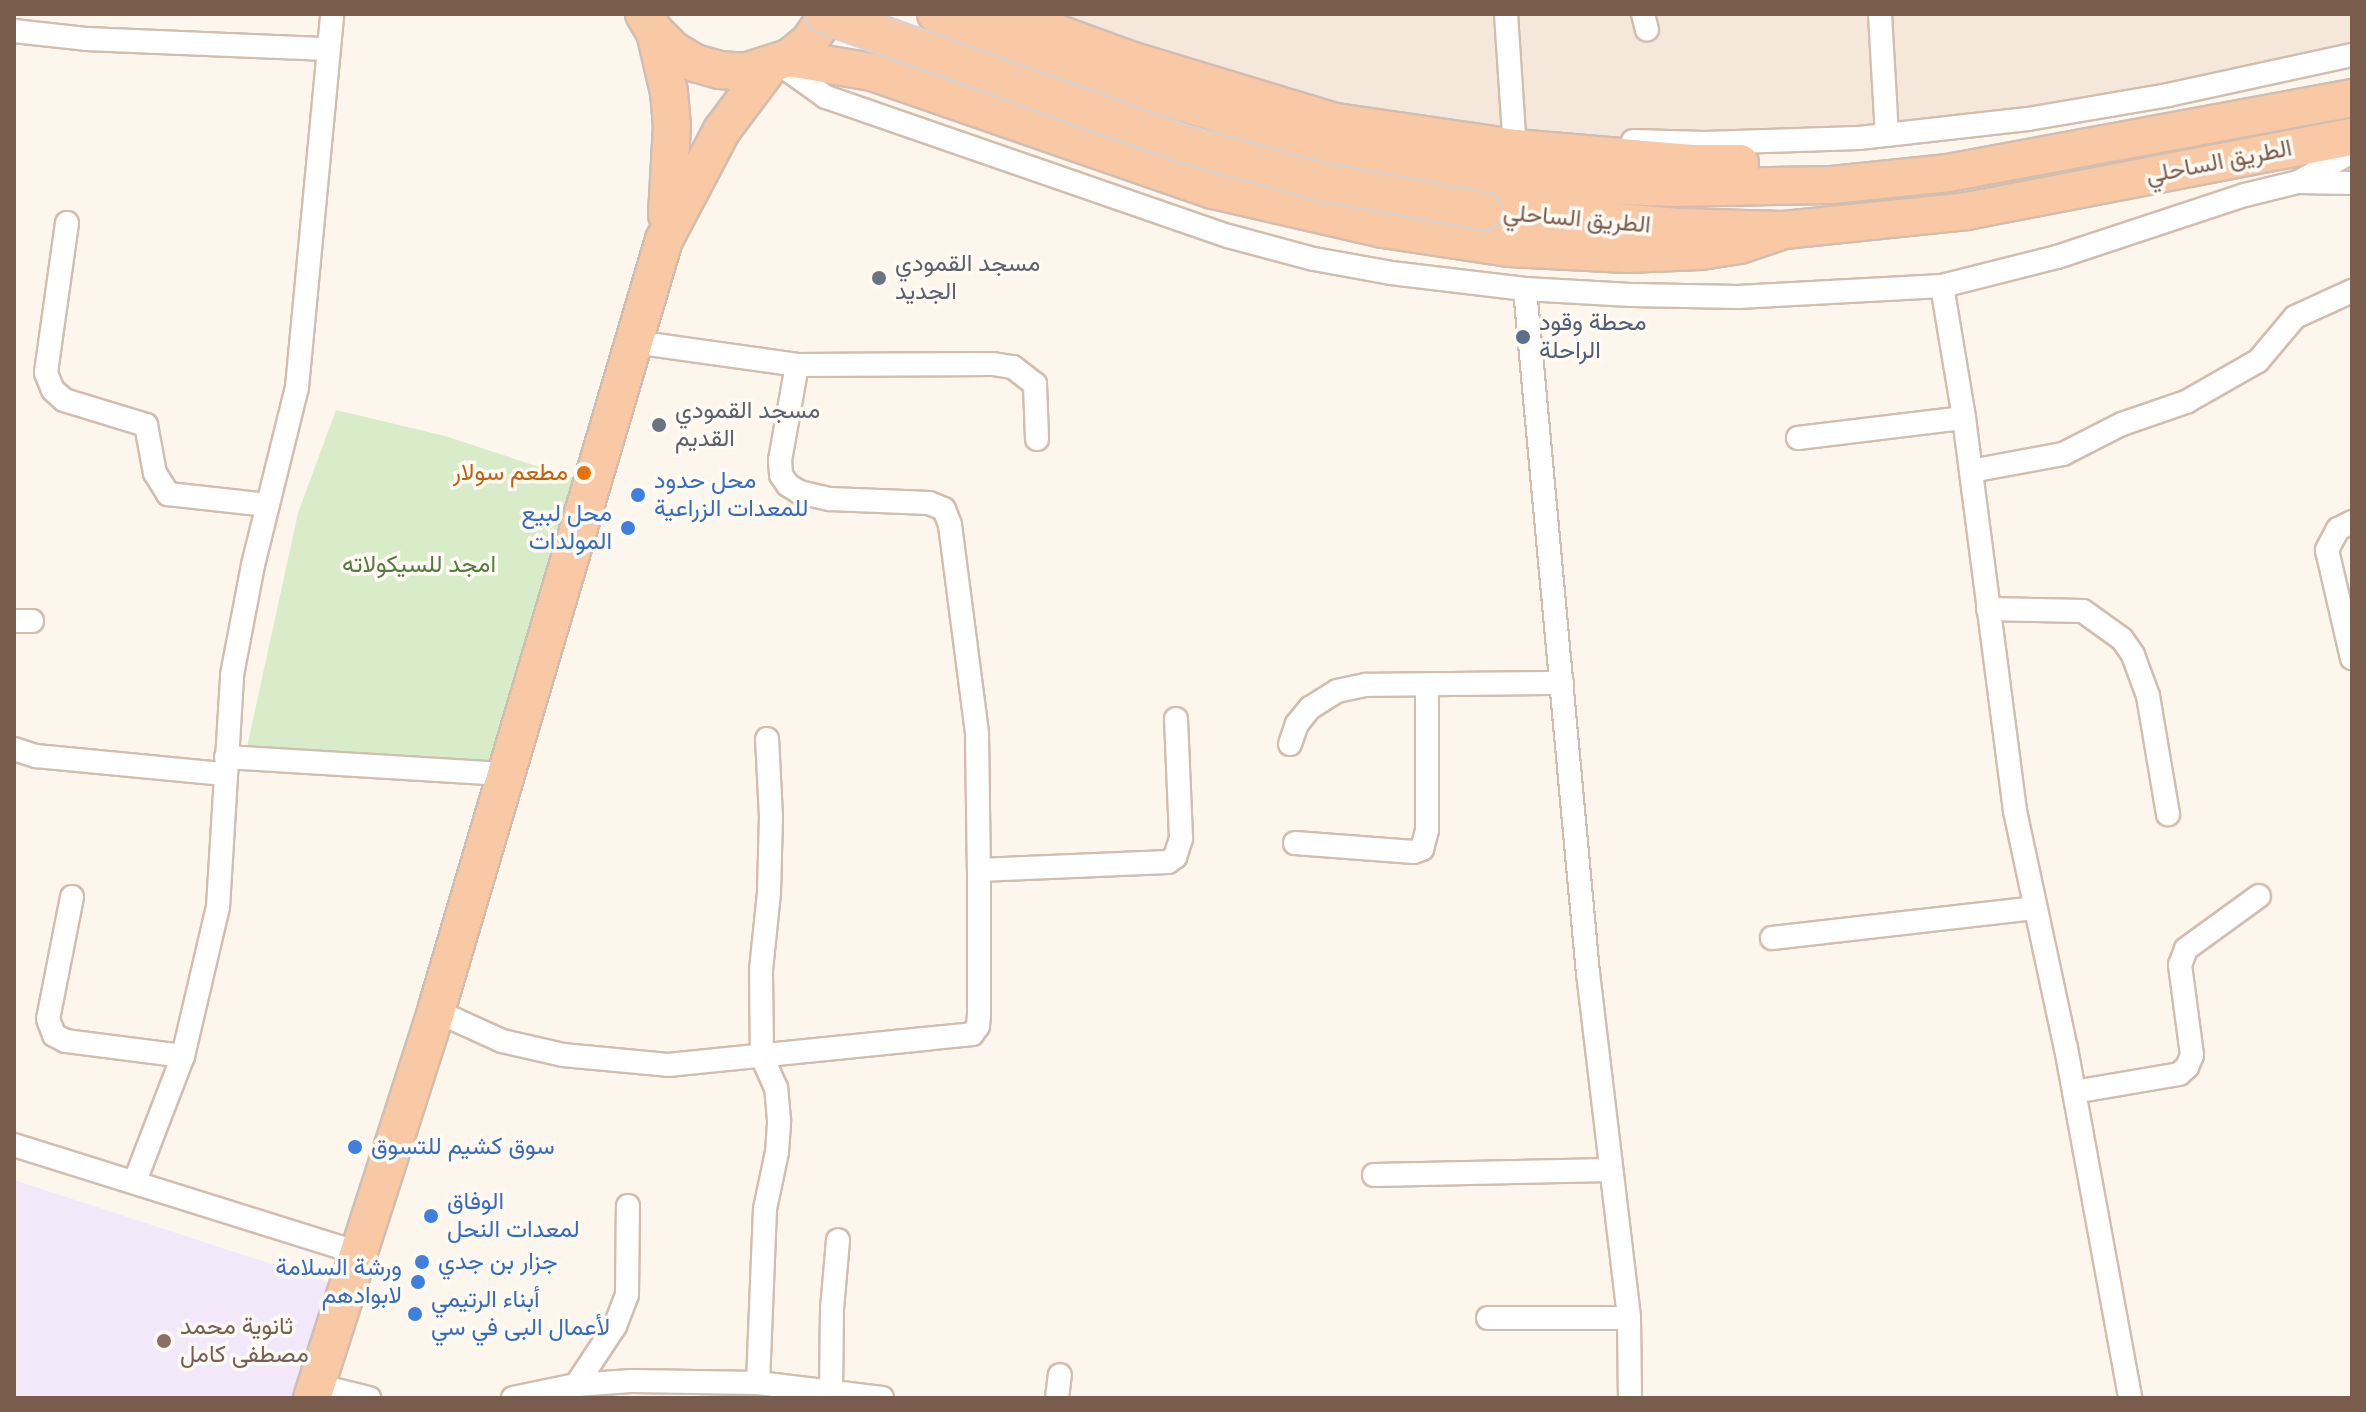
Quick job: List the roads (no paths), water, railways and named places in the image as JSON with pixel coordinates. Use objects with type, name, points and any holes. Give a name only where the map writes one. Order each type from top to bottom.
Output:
[{"type":"highway","points":[[314,1391],[436,1011],[664,240],[722,130],[779,62],[809,42],[826,14]]},
{"type":"highway","name":"الطريق الساحلي","points":[[826,14],[1183,144],[1344,187],[1485,194],[1832,185],[1948,173],[2352,98]]},
{"type":"highway","name":"الطريق الساحلي","points":[[936,14],[1113,81],[1283,134],[1407,163],[1485,194],[1664,226],[1784,230],[1967,211],[2352,137]]},
{"type":"highway","points":[[1005,14],[1130,60],[1336,122],[1694,163],[1886,160],[1948,173]]},
{"type":"highway","points":[[644,20],[673,50],[695,63],[745,72],[779,62],[872,72],[1213,190],[1299,212],[1424,237],[1509,248],[1627,254],[1701,251],[1740,245],[1784,230]]},
{"type":"highway","points":[[644,20],[667,80],[672,125],[664,240]]},
{"type":"street","points":[[135,1181],[183,1056],[218,907],[232,675],[303,349],[332,14]]},
{"type":"street","points":[[1506,14],[1515,142],[1705,143],[1887,135],[2028,119],[2168,95],[2352,55]]},
{"type":"street","points":[[1880,14],[1887,135]]},
{"type":"street","points":[[14,31],[86,39],[328,49]]},
{"type":"street","points":[[779,62],[826,97],[1228,236],[1314,259],[1391,273],[1525,289],[1738,297],[1942,286],[2057,257],[2245,195],[2298,182],[2352,183]]},
{"type":"street","points":[[2298,182],[2352,152]]},
{"type":"street","points":[[67,223],[46,373],[53,390],[64,400],[146,425],[155,473],[168,494],[267,505]]},
{"type":"street","points":[[1942,286],[1964,418],[2015,811],[2074,1092],[2130,1398]]},
{"type":"street","points":[[1525,289],[1610,1170],[1629,1318],[1630,1398]]},
{"type":"street","points":[[1971,471],[2063,454],[2122,424],[2186,402],[2258,361],[2295,317],[2352,291]]},
{"type":"street","points":[[634,342],[797,365],[993,364],[1013,367],[1035,384],[1037,439]]},
{"type":"street","points":[[436,1011],[502,1041],[563,1055],[668,1065],[972,1034],[978,1026],[976,719],[950,525],[944,509],[929,503],[830,499],[799,492],[788,485],[781,475],[780,460],[797,365]]},
{"type":"street","points":[[1798,438],[1964,418]]},
{"type":"street","points":[[2352,522],[2338,529],[2327,550],[2352,658]]},
{"type":"street","points":[[1988,609],[2083,611],[2122,639],[2133,655],[2148,696],[2168,814]]},
{"type":"street","points":[[1290,744],[1297,724],[1310,708],[1337,691],[1366,685],[1562,683]]},
{"type":"street","points":[[1295,843],[1414,852],[1422,849],[1427,830],[1427,685]]},
{"type":"street","points":[[979,870],[1168,862],[1175,857],[1181,838],[1176,719]]},
{"type":"street","points":[[758,1383],[765,1209],[777,1152],[779,1120],[776,1088],[762,1056],[761,970],[769,892],[771,817],[767,739]]},
{"type":"street","points":[[14,749],[36,756],[225,766],[507,774]]},
{"type":"street","points":[[2074,1092],[2179,1074],[2187,1067],[2192,1055],[2180,965],[2186,949],[2259,896]]},
{"type":"street","points":[[72,897],[48,1019],[54,1035],[81,1043],[183,1056]]},
{"type":"street","points":[[1772,938],[2034,908]]},
{"type":"street","points":[[14,1145],[358,1253]]},
{"type":"street","points":[[1374,1175],[1610,1170]]},
{"type":"street","points":[[576,1385],[615,1326],[627,1295],[628,1206]]},
{"type":"street","points":[[825,1393],[838,1240]]},
{"type":"street","points":[[1488,1318],[1629,1318]]},
{"type":"street","points":[[1057,1398],[1060,1375]]},
{"type":"street","points":[[513,1398],[576,1385],[631,1381],[758,1383],[882,1398]]},
{"type":"street","points":[[314,1391],[369,1398]]},
{"type":"place","name":"مسجد القمودي الجديد","points":[[879,278]]},
{"type":"place","name":"محطة وقود الراحلة","points":[[1523,337]]},
{"type":"place","name":"مسجد القمودي القديم","points":[[659,425]]},
{"type":"place","name":"مطعم سولار","points":[[584,473]]},
{"type":"place","name":"محل حدود للمعدات الزراعية","points":[[638,495]]},
{"type":"place","name":"محل لبيع المولدات","points":[[628,528]]},
{"type":"place","name":"سوق كشيم للتسوق","points":[[355,1147]]},
{"type":"place","name":"الوفاق لمعدات النحل","points":[[431,1216]]},
{"type":"place","name":"جزار بن جدي","points":[[422,1262]]},
{"type":"place","name":"ورشة السلامة لابوادهم","points":[[418,1282]]},
{"type":"place","name":"أبناء الرتيمي لأعمال البى في سي","points":[[415,1314]]},
{"type":"place","name":"ثانوية محمد مصطفى كامل","points":[[164,1341]]},
{"type":"park label","name":"امجد للسيكولاته","points":[[419,565]]}]
